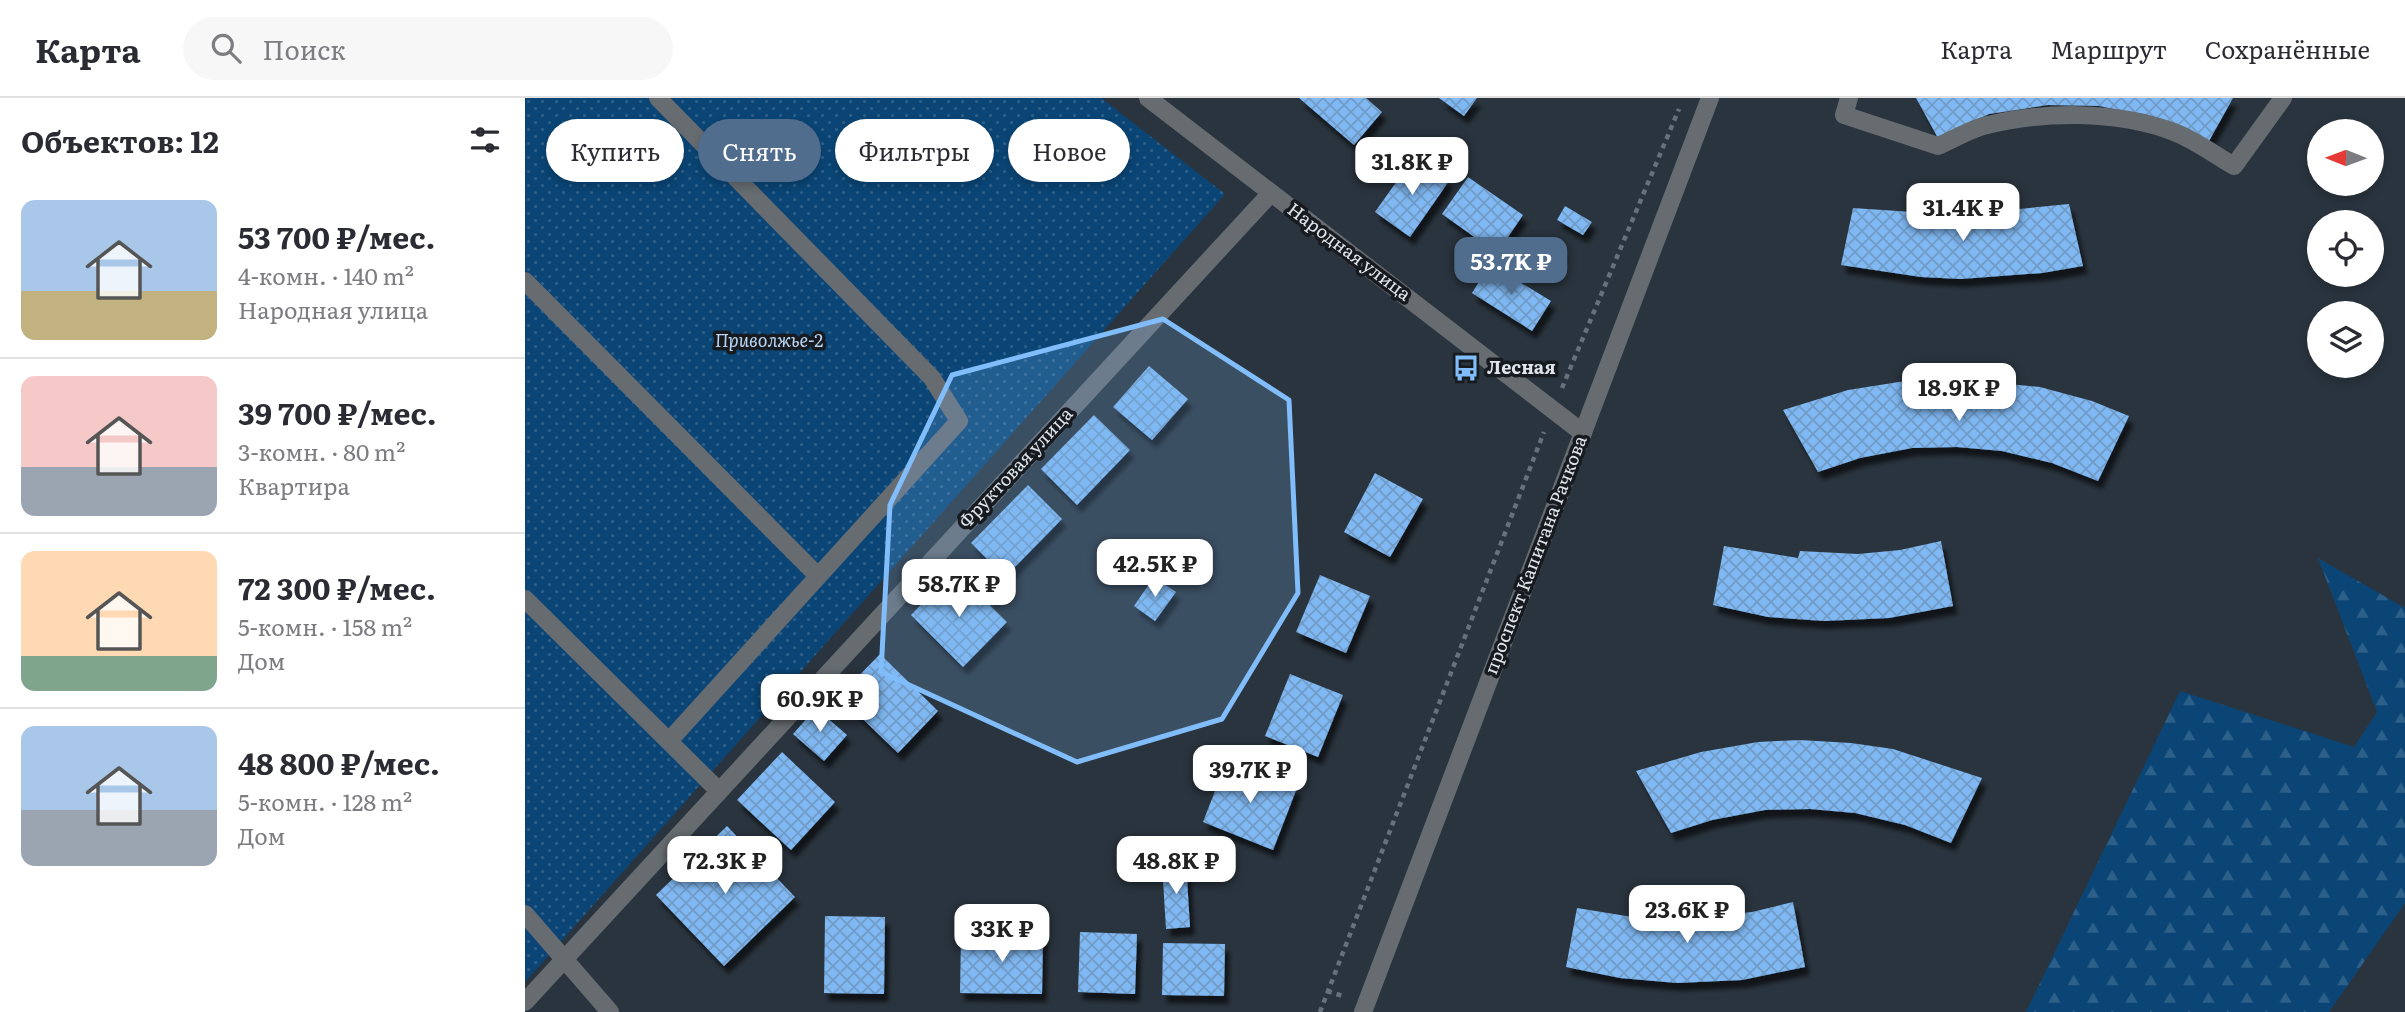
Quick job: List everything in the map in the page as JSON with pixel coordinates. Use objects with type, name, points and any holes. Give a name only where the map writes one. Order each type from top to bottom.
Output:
[{"type":"street","points":[[658,98],[932,378],[958,421],[669,741]]},
{"type":"street","name":"Народная улица","points":[[1147,98],[1583,433]]},
{"type":"street","name":"проспект Капитана Рачкова","points":[[1363,1012],[1710,98]]},
{"type":"street","points":[[1849,98],[1844,115],[1938,146],[1981,127],[2034,117],[2079,116],[2124,120],[2174,132],[2234,166],[2283,98]]},
{"type":"street","name":"Фруктовая улица","points":[[525,1002],[1271,193]]},
{"type":"street","points":[[525,281],[818,576]]},
{"type":"street","points":[[525,599],[718,790]]},
{"type":"street","points":[[525,914],[610,1012]]},
{"type":"path","points":[[1320,1012],[1553,409],[1683,98]]},
{"type":"highlighted area","points":[[1163,319],[1289,400],[1298,593],[1222,719],[1077,762],[881,672],[890,505],[952,375]]},
{"type":"green space","name":"Приволжье-2","points":[[525,98],[1101,98],[1128,119],[1008,119],[1008,182],[1130,182],[1130,120],[1225,194],[525,982]]},
{"type":"green space","points":[[2318,558],[2405,608],[2405,903],[2329,1012],[2026,1012],[2180,691],[2354,747],[2377,712]]},
{"type":"building","points":[[1299,98],[1366,98],[1382,112],[1354,145]]},
{"type":"building","points":[[1439,98],[1477,98],[1464,116]]},
{"type":"building","points":[[1916,98],[2233,98],[2209,141],[2158,118],[2099,106],[2048,105],[1989,114],[1938,138]]},
{"type":"building","points":[[1414,157],[1449,181],[1410,237],[1375,212]]},
{"type":"building","points":[[1468,177],[1523,215],[1497,253],[1442,214]]},
{"type":"building","points":[[2069,204],[2083,266],[2042,273],[1961,279],[1921,277],[1841,265],[1853,208],[1958,215]]},
{"type":"building","points":[[1565,206],[1592,222],[1583,235],[1557,220]]},
{"type":"building","points":[[1490,264],[1551,301],[1532,331],[1472,293]]},
{"type":"building","points":[[1149,366],[1188,399],[1152,440],[1113,407]]},
{"type":"building","points":[[1947,378],[2040,387],[2092,401],[2129,416],[2098,481],[2052,463],[2002,451],[1957,447],[1912,448],[1860,458],[1818,472],[1783,410],[1848,390]]},
{"type":"building","points":[[1094,415],[1130,450],[1077,505],[1041,469]]},
{"type":"building","points":[[1375,473],[1423,499],[1390,557],[1344,532]]},
{"type":"building","points":[[1028,485],[1062,519],[1005,577],[971,543]]},
{"type":"building","points":[[1941,541],[1953,606],[1889,618],[1824,621],[1768,617],[1713,605],[1724,546],[1798,558],[1800,551],[1858,554],[1900,550]]},
{"type":"building","points":[[954,570],[1007,622],[963,667],[911,615]]},
{"type":"building","points":[[1320,575],[1370,596],[1346,653],[1296,632]]},
{"type":"building","points":[[1154,577],[1176,592],[1155,621],[1134,606]]},
{"type":"building","points":[[880,654],[938,711],[898,753],[839,696]]},
{"type":"building","points":[[1290,674],[1343,695],[1318,757],[1265,736]]},
{"type":"building","points":[[816,708],[847,735],[824,761],[793,734]]},
{"type":"building","points":[[1800,740],[1893,749],[1982,778],[1951,843],[1905,825],[1855,813],[1810,809],[1765,810],[1712,820],[1671,833],[1636,771],[1701,752],[1758,742]]},
{"type":"building","points":[[782,752],[835,802],[791,850],[737,800]]},
{"type":"building","points":[[1227,760],[1297,788],[1273,850],[1203,822]]},
{"type":"building","points":[[727,826],[795,897],[724,966],[656,895]]},
{"type":"building","points":[[1186,862],[1190,927],[1166,929],[1162,864]]},
{"type":"building","points":[[1793,902],[1805,967],[1742,980],[1677,983],[1620,978],[1566,967],[1577,908],[1651,920],[1652,912],[1711,916],[1752,912]]},
{"type":"building","points":[[825,916],[885,917],[884,994],[824,993]]},
{"type":"building","points":[[1080,932],[1137,934],[1135,994],[1078,992]]},
{"type":"building","points":[[961,934],[1043,935],[1042,994],[960,993]]},
{"type":"building","points":[[1163,943],[1225,944],[1224,996],[1162,995]]},
{"type":"place","name":"Лесная","points":[[1466,368]]}]
